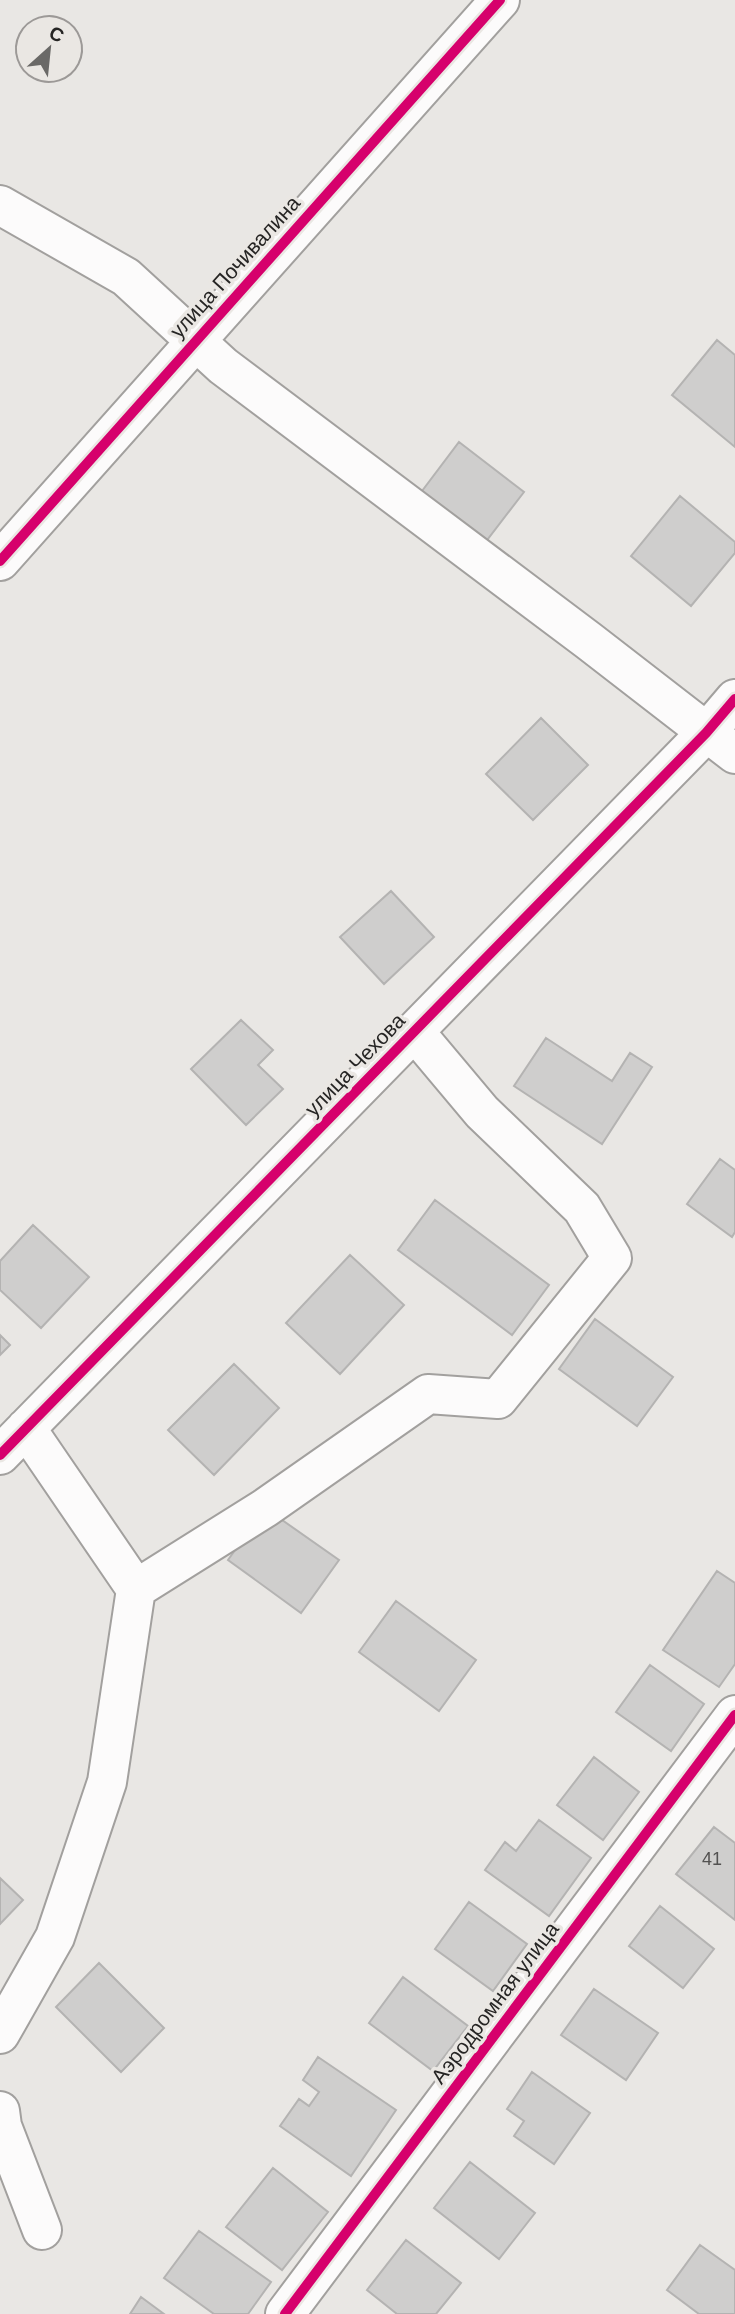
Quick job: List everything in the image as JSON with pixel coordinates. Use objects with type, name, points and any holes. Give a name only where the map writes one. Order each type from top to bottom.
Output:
[{"type":"street","name":"улица Почивалина","points":[[0,561],[500,0]]},
{"type":"street","points":[[0,205],[126,277],[223,366],[568,625],[720,743]]},
{"type":"street","name":"улица Чехова","points":[[0,1455],[415,1031],[720,743],[735,699]]},
{"type":"street","points":[[136,1589],[265,1508],[428,1394],[498,1399],[612,1258],[582,1208],[482,1112],[415,1031]]},
{"type":"street","points":[[0,2034],[55,1937],[107,1782],[136,1589],[26,1428]]},
{"type":"street","name":"Аэродромная улица","points":[[285,2314],[735,1715]]},
{"type":"street","points":[[0,2111],[2,2126],[42,2230]]},
{"type":"building","points":[[717,340],[735,355],[735,447],[672,395]]},
{"type":"building","points":[[459,442],[524,492],[484,544],[419,495]]},
{"type":"building","points":[[680,496],[735,542],[735,553],[691,606],[631,556]]},
{"type":"building","points":[[541,718],[588,765],[533,820],[486,774]]},
{"type":"building","points":[[391,891],[434,937],[384,984],[340,937]]},
{"type":"building","points":[[241,1020],[273,1050],[258,1065],[283,1089],[246,1125],[191,1069]]},
{"type":"building","points":[[546,1038],[612,1081],[630,1053],[652,1067],[602,1144],[514,1086]]},
{"type":"building","points":[[720,1159],[735,1170],[735,1232],[732,1237],[687,1204]]},
{"type":"building","points":[[435,1200],[549,1285],[512,1335],[398,1250]]},
{"type":"building","points":[[33,1225],[89,1277],[41,1328],[0,1290],[0,1261]]},
{"type":"building","points":[[350,1255],[404,1305],[340,1374],[286,1323]]},
{"type":"building","points":[[595,1319],[673,1377],[637,1426],[559,1369]]},
{"type":"building","points":[[0,1335],[10,1345],[0,1355]]},
{"type":"building","points":[[234,1364],[279,1408],[214,1475],[168,1430]]},
{"type":"building","points":[[265,1508],[339,1560],[301,1613],[228,1560]]},
{"type":"building","points":[[717,1571],[735,1583],[735,1664],[719,1687],[663,1650]]},
{"type":"building","points":[[396,1601],[476,1660],[439,1711],[359,1652]]},
{"type":"building","points":[[650,1665],[704,1704],[671,1751],[616,1712]]},
{"type":"building","points":[[594,1757],[639,1792],[603,1840],[557,1805]]},
{"type":"building","points":[[539,1820],[591,1858],[549,1916],[485,1870],[505,1842],[516,1851]]},
{"type":"building","points":[[714,1827],[735,1843],[735,1920],[676,1874]]},
{"type":"building","points":[[0,1878],[23,1900],[0,1924]]},
{"type":"building","points":[[469,1902],[527,1944],[493,1991],[435,1949]]},
{"type":"building","points":[[660,1906],[714,1949],[683,1988],[629,1946]]},
{"type":"building","points":[[99,1963],[164,2028],[121,2072],[56,2007]]},
{"type":"building","points":[[403,1977],[468,2026],[433,2071],[369,2023]]},
{"type":"building","points":[[594,1989],[658,2033],[626,2080],[561,2035]]},
{"type":"building","points":[[318,2057],[396,2110],[351,2176],[280,2126],[299,2099],[309,2106],[319,2092],[303,2080]]},
{"type":"building","points":[[532,2072],[590,2113],[554,2164],[514,2136],[524,2121],[507,2109]]},
{"type":"building","points":[[470,2162],[535,2213],[499,2259],[434,2208]]},
{"type":"building","points":[[273,2168],[328,2212],[282,2270],[226,2227]]},
{"type":"building","points":[[199,2231],[271,2282],[248,2314],[214,2314],[164,2278]]},
{"type":"building","points":[[406,2240],[461,2283],[436,2314],[397,2314],[367,2290]]},
{"type":"building","points":[[700,2245],[735,2270],[735,2314],[699,2314],[667,2290]]},
{"type":"building","points":[[141,2297],[164,2314],[130,2314]]},
{"type":"cycle path","points":[[0,561],[500,0]]},
{"type":"cycle path","points":[[0,1455],[706,733],[735,699]]},
{"type":"cycle path","points":[[285,2314],[735,1715]]}]
